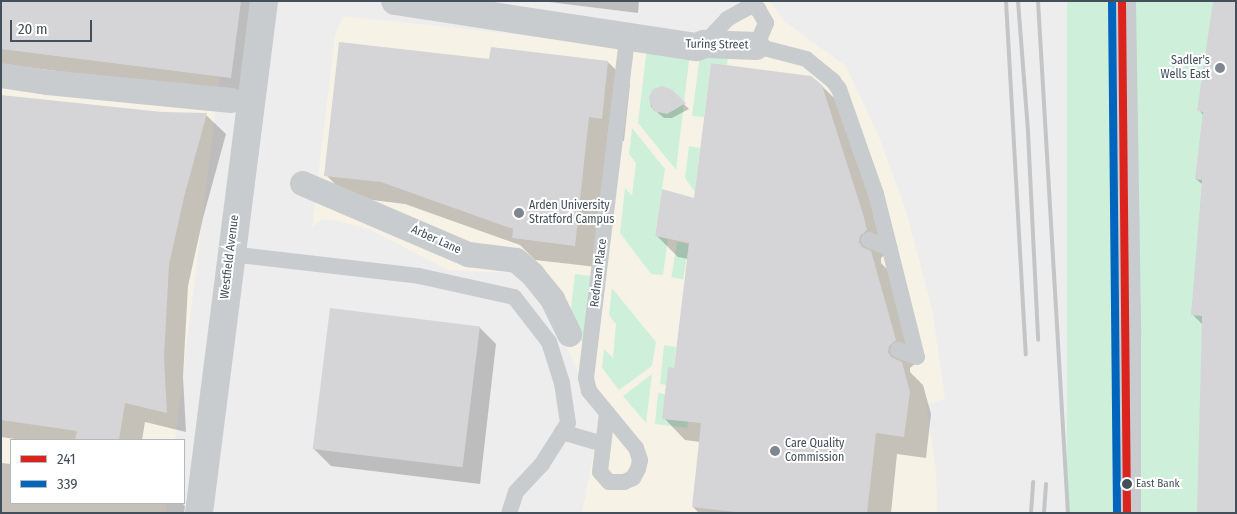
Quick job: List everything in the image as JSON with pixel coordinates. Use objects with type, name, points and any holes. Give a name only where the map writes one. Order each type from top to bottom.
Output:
[{"type":"street","name":"Westfield Avenue","points":[[199,513],[230,254],[264,1]]},
{"type":"street","name":"Turing Street","points":[[395,1],[697,47],[704,44],[756,46]]},
{"type":"street","points":[[1122,1],[1127,335],[1127,513]]},
{"type":"street","points":[[1,75],[47,82],[231,100]]},
{"type":"street","name":"Arber Lane","points":[[302,183],[468,254],[516,260],[532,274],[552,299],[569,334]]},
{"type":"lane","points":[[704,44],[726,20],[750,6],[758,9],[766,23],[756,46]]},
{"type":"lane","name":"Redman Place","points":[[606,413],[600,472],[609,482],[624,482],[633,478],[640,460],[636,448],[589,391],[586,378],[627,37]]},
{"type":"lane","name":"Turing Street","points":[[756,46],[806,59],[833,81],[839,89],[876,194],[917,357],[898,350]]},
{"type":"lane","points":[[869,240],[890,248]]},
{"type":"lane","points":[[230,254],[419,276],[514,297],[549,342],[562,383],[568,423],[542,464],[516,492],[510,513]]},
{"type":"lane","points":[[562,432],[603,444]]},
{"type":"shaded area","points":[[1,1],[229,1],[175,439],[10,439],[10,504],[167,504],[166,513],[1,513]]},
{"type":"shaded area","points":[[762,1],[770,1],[784,21],[846,66],[879,137],[906,211],[933,313],[945,399],[926,404],[936,470],[937,513],[582,513],[600,419],[562,337],[518,273],[448,270],[369,229],[337,221],[322,219],[312,228],[335,35],[343,16],[616,45],[717,37]]},
{"type":"green space","points":[[1067,1],[1236,1],[1236,513],[1067,513]]},
{"type":"green space","points":[[647,47],[690,52],[676,170],[638,123]]},
{"type":"green space","points":[[700,54],[728,57],[727,65],[711,63],[704,117],[692,116]]},
{"type":"green space","points":[[632,128],[665,169],[655,235],[668,239],[663,275],[651,274],[620,233],[625,188],[632,196],[636,163],[629,154]]},
{"type":"green space","points":[[689,146],[700,148],[695,192],[685,178]]},
{"type":"green space","points":[[677,242],[689,244],[683,279],[671,278]]},
{"type":"green space","points":[[575,274],[591,276],[583,343],[569,325]]},
{"type":"green space","points":[[612,288],[656,342],[652,366],[619,390],[602,368],[604,349],[613,358],[616,324],[609,315]]},
{"type":"green space","points":[[664,345],[676,347],[674,368],[668,368],[666,385],[660,384]]},
{"type":"green space","points":[[652,374],[646,423],[623,396]]},
{"type":"green space","points":[[658,393],[665,394],[688,422],[687,428],[655,424]]},
{"type":"building","points":[[1,1],[241,1],[231,78],[1,49]]},
{"type":"building","points":[[1213,1],[1236,1],[1236,513],[1197,513],[1202,316],[1191,315],[1202,180],[1195,179],[1203,112],[1197,111]]},
{"type":"building","points":[[339,42],[489,59],[491,47],[608,61],[602,119],[589,117],[575,246],[512,238],[513,229],[381,182],[324,176]]},
{"type":"building","points":[[711,63],[811,76],[822,85],[867,230],[860,236],[859,242],[862,247],[871,251],[896,340],[889,346],[888,352],[891,357],[902,362],[910,392],[904,437],[876,433],[867,513],[744,513],[692,507],[701,423],[662,419],[668,367],[674,368],[689,243],[655,236],[662,189],[694,198]]},
{"type":"building","points":[[662,86],[671,89],[686,103],[667,114],[653,111],[649,97],[653,89]]},
{"type":"building","points":[[1,95],[162,112],[207,113],[184,197],[169,265],[164,357],[167,413],[125,403],[119,439],[75,439],[77,431],[1,420]]},
{"type":"building","points":[[330,308],[480,326],[463,467],[313,449]]},
{"type":"railway","points":[[1006,1],[1026,354]]},
{"type":"railway","points":[[1018,1],[1028,132],[1038,340]]},
{"type":"railway","points":[[1038,1],[1068,513]]},
{"type":"railway","points":[[1031,513],[1033,482]]},
{"type":"railway","points":[[1044,513],[1046,484]]},
{"type":"transit line","name":"339","points":[[1112,1],[1117,513]]},
{"type":"transit line","name":"241","points":[[1122,1],[1127,513]]},
{"type":"place","name":"Sadler's Wells East","points":[[1220,68]]},
{"type":"place","name":"Arden University Stratford Campus","points":[[519,213]]},
{"type":"place","name":"Care Quality Commission","points":[[775,451]]},
{"type":"place","name":"East Bank","points":[[1127,484]]}]
